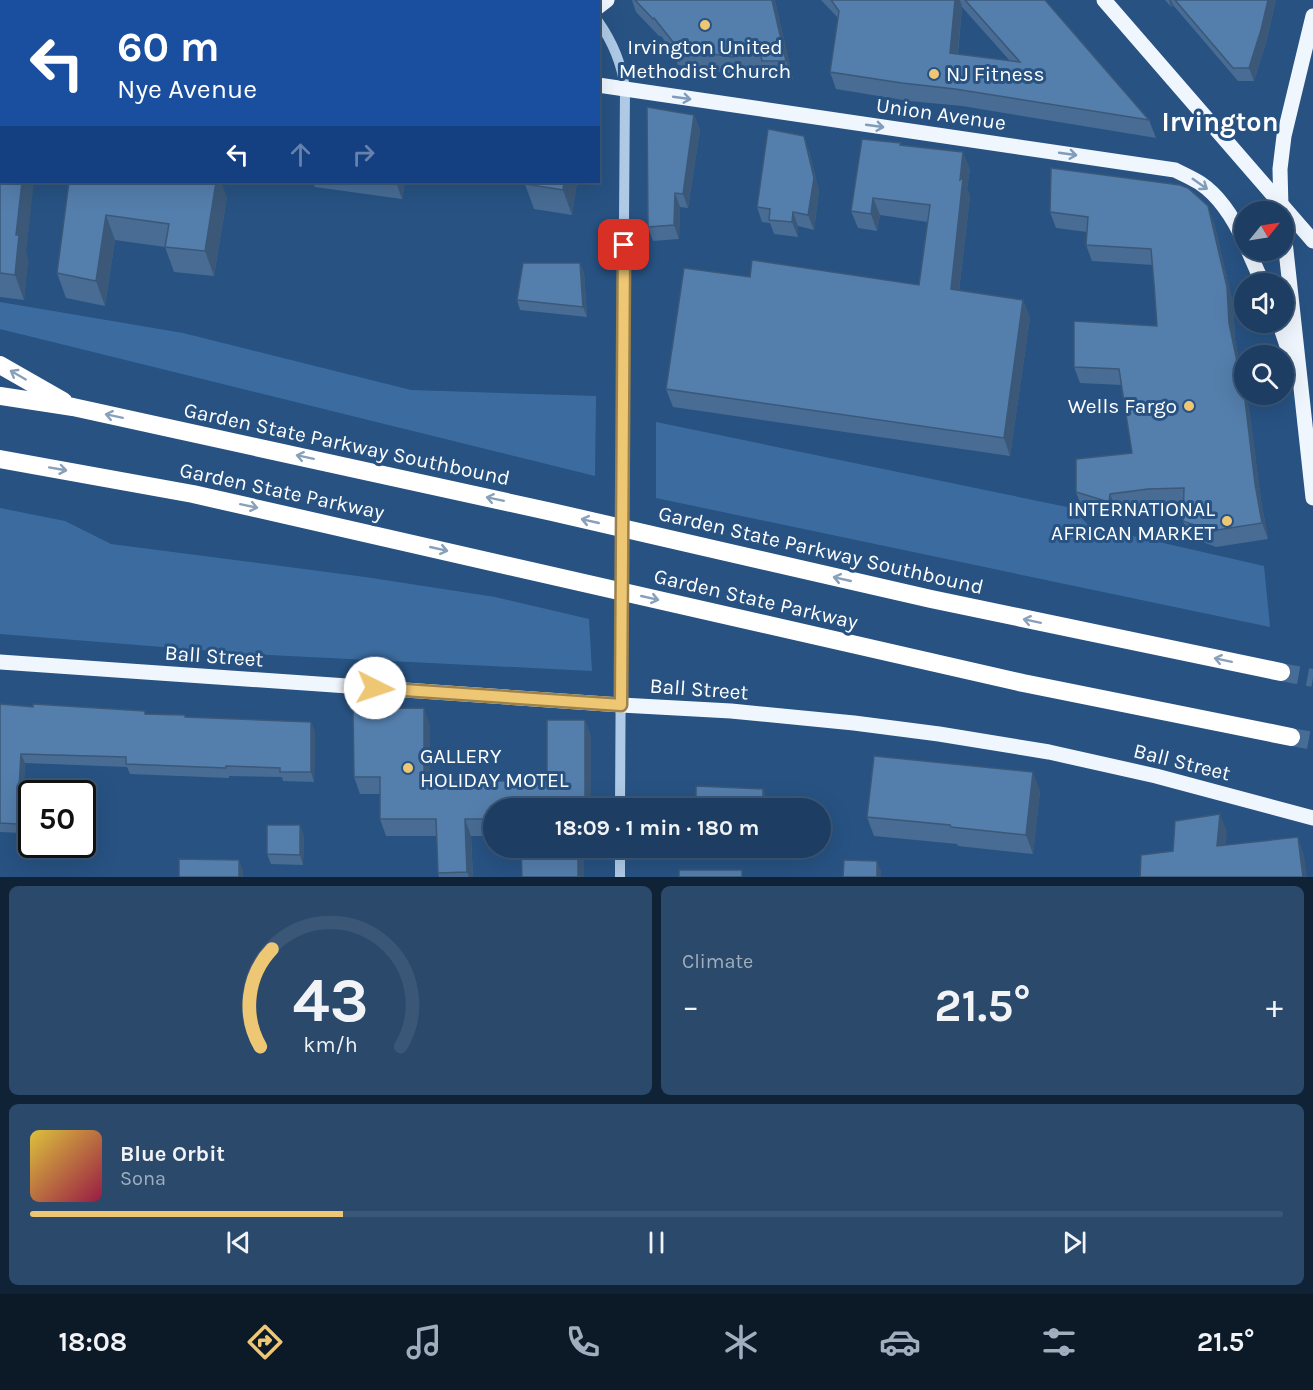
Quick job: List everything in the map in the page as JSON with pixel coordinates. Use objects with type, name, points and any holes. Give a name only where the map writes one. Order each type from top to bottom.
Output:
[{"type":"highway","points":[[0,364],[73,407]]},
{"type":"highway","name":"Garden State Parkway Southbound","points":[[0,396],[73,407],[552,512],[920,597],[1281,672]]},
{"type":"highway","name":"Garden State Parkway","points":[[0,459],[205,496],[1023,683],[1291,737]]},
{"type":"main road","points":[[1104,0],[1275,201]]},
{"type":"main road","points":[[1281,201],[1280,169],[1284,136],[1313,16]]},
{"type":"main road","name":"Union Avenue","points":[[600,85],[1174,170],[1202,184],[1234,221]]},
{"type":"main road","points":[[1294,221],[1313,241]]},
{"type":"main road","points":[[1287,261],[1313,498]]},
{"type":"main road","points":[[1282,333],[1303,399]]},
{"type":"main road","name":"Ball Street","points":[[0,662],[782,715],[854,723],[1049,752],[1313,818]]},
{"type":"street","points":[[600,24],[619,63],[625,89],[620,798]]},
{"type":"street","points":[[620,858],[620,877]]},
{"type":"shaded area","points":[[0,302],[183,333],[411,390],[596,396],[595,476],[0,329]]},
{"type":"shaded area","points":[[656,422],[1072,508],[1089,526],[1264,566],[1270,627],[656,498]]},
{"type":"shaded area","points":[[0,508],[65,521],[111,544],[365,577],[495,597],[589,619],[592,671],[250,654],[0,634]]},
{"type":"building","points":[[635,0],[772,0],[786,61],[762,61],[760,50],[733,57],[672,48],[673,42],[654,18]]},
{"type":"building","points":[[831,0],[955,0],[950,53],[1020,62],[965,0],[1045,0],[1149,120],[830,72],[839,11]]},
{"type":"building","points":[[1175,0],[1268,0],[1249,68],[1233,68]]},
{"type":"building","points":[[647,107],[694,115],[683,194],[675,193],[674,225],[648,227]]},
{"type":"building","points":[[768,129],[804,136],[814,178],[808,215],[793,212],[792,222],[769,220],[770,209],[757,207]]},
{"type":"building","points":[[862,139],[963,152],[960,180],[963,178],[951,289],[1023,300],[1004,438],[666,389],[684,268],[750,277],[752,260],[919,285],[930,205],[873,198],[871,214],[851,211]]},
{"type":"building","points":[[1051,168],[1180,185],[1188,188],[1208,206],[1227,287],[1229,323],[1234,347],[1234,405],[1246,405],[1262,523],[1211,531],[1183,521],[1184,488],[1148,489],[1110,494],[1109,502],[1076,492],[1076,459],[1132,453],[1119,369],[1074,367],[1074,321],[1157,326],[1151,249],[1086,245],[1088,217],[1050,212]]},
{"type":"building","points":[[0,183],[22,183],[16,235],[19,235],[15,275],[0,273]]},
{"type":"building","points":[[69,183],[216,183],[205,251],[165,247],[169,224],[106,215],[96,281],[57,273]]},
{"type":"building","points":[[526,183],[564,183],[563,190]]},
{"type":"building","points":[[523,263],[580,263],[583,307],[517,300]]},
{"type":"building","points":[[0,704],[145,711],[145,714],[185,715],[185,717],[311,722],[311,772],[280,772],[280,768],[126,764],[126,757],[21,754],[17,824],[0,823]]},
{"type":"building","points":[[424,708],[424,781],[547,781],[547,720],[585,720],[585,798],[483,798],[483,819],[465,819],[467,872],[438,873],[436,819],[380,819],[380,777],[354,777],[353,709]]},
{"type":"building","points":[[874,756],[1033,772],[1026,835],[867,817]]},
{"type":"building","points":[[696,786],[763,789],[763,798],[696,798]]},
{"type":"building","points":[[1220,814],[1217,846],[1298,837],[1303,877],[1140,877],[1141,855],[1173,851],[1175,821]]},
{"type":"building","points":[[267,825],[300,825],[300,855],[267,854]]},
{"type":"building","points":[[521,858],[578,858],[578,877],[522,877]]},
{"type":"building","points":[[179,859],[239,860],[239,877],[179,877]]},
{"type":"building","points":[[844,860],[877,861],[877,877],[843,877]]},
{"type":"building","points":[[679,870],[742,870],[742,877],[679,877]]},
{"type":"tunnel","points":[[1281,672],[1313,678]]},
{"type":"tunnel","points":[[1291,737],[1313,741]]},
{"type":"place","name":"Irvington United Methodist Church","points":[[705,25]]},
{"type":"place","name":"NJ Fitness","points":[[934,74]]},
{"type":"place","name":"Wells Fargo","points":[[1189,406]]},
{"type":"place","name":"INTERNATIONAL AFRICAN MARKET","points":[[1227,521]]},
{"type":"place","name":"GALLERY HOLIDAY MOTEL","points":[[408,768]]},
{"type":"district","name":"Irvington","points":[[1220,122]]},
{"type":"route","points":[[375,688],[621,705],[624,245]]}]
